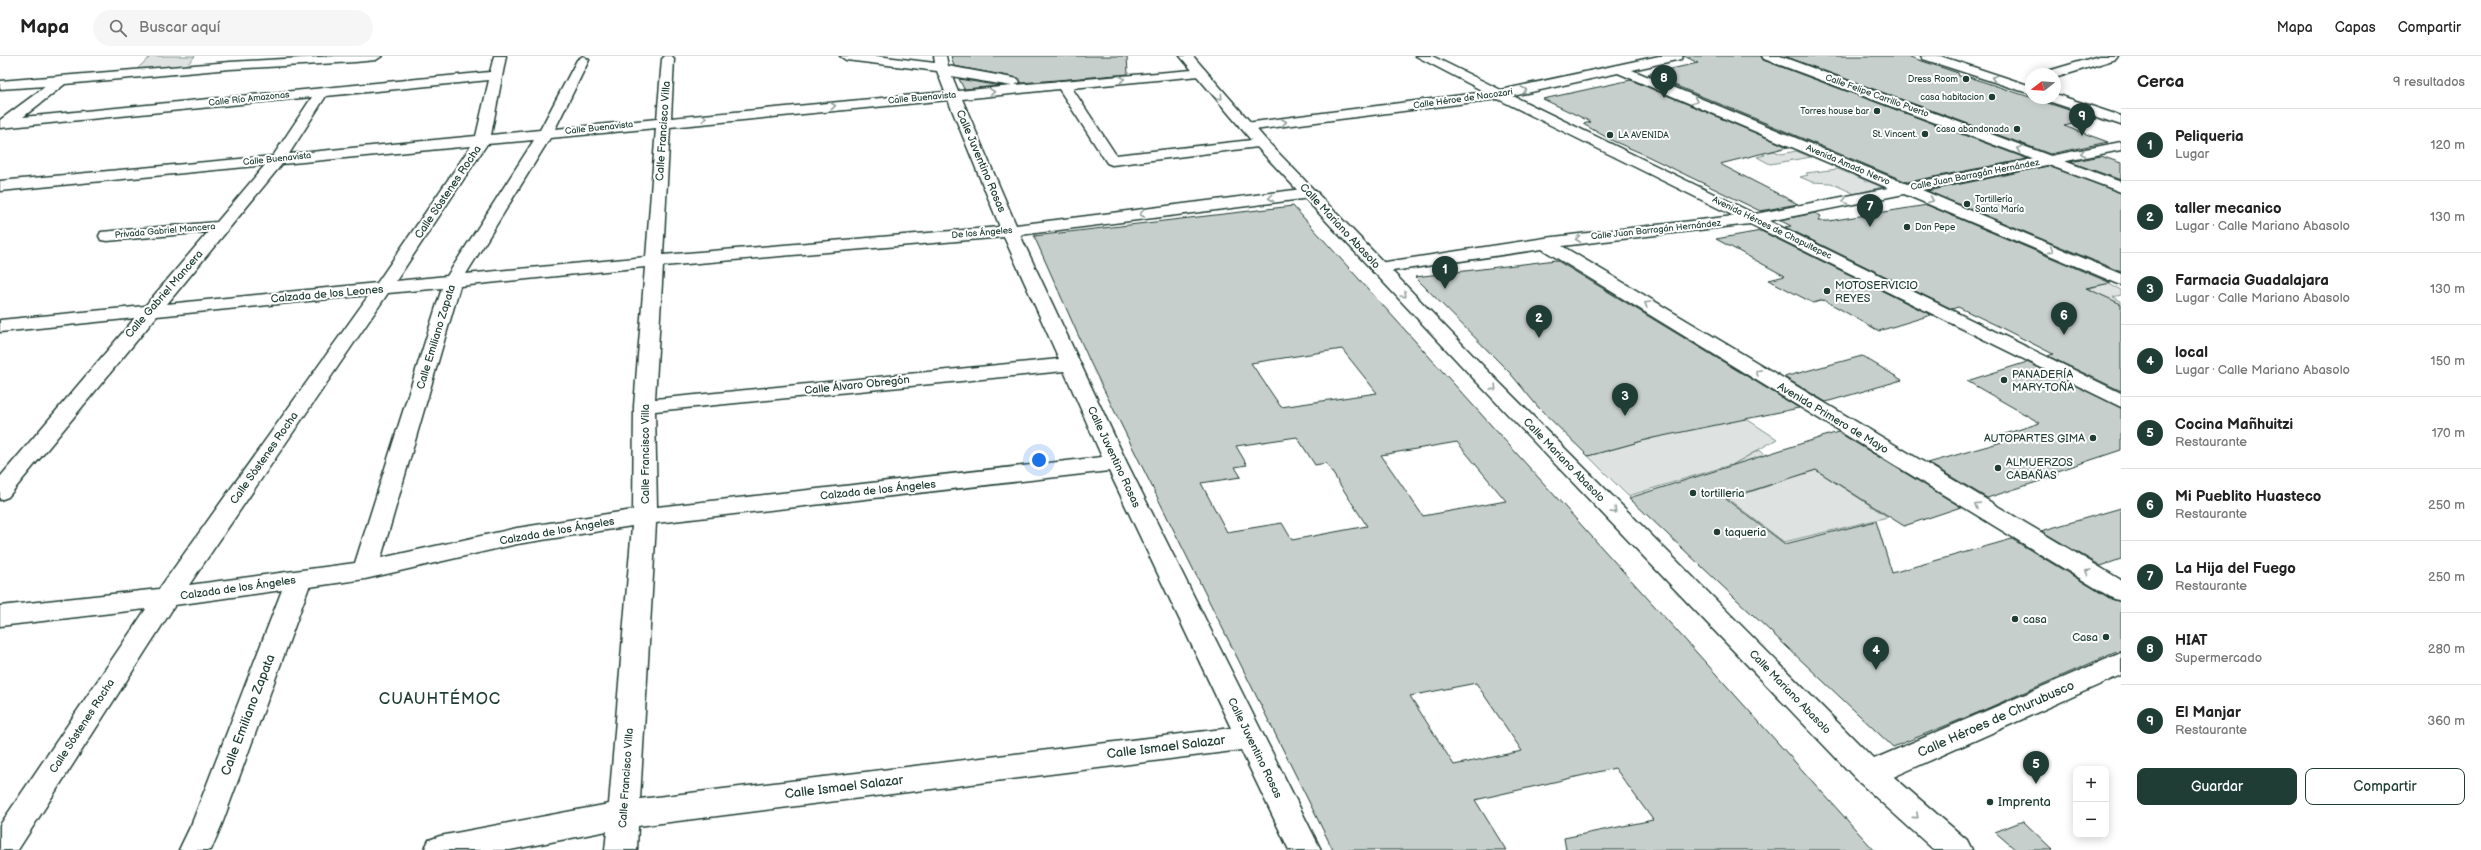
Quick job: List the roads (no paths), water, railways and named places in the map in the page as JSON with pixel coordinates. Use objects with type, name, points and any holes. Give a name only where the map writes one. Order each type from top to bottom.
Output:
[{"type":"street","points":[[210,66],[220,56]]},
{"type":"street","points":[[0,85],[60,82],[210,66],[345,60],[376,56]]},
{"type":"street","points":[[846,56],[941,62],[958,73],[1046,87]]},
{"type":"street","name":"Avenida Héroes de Chapultepec","points":[[1422,56],[1755,219],[2121,401]]},
{"type":"street","name":"Calle Héroe de Nacozari","points":[[1246,126],[1501,94],[1677,56]]},
{"type":"street","name":"Calle Felipe Carrillo Puerto","points":[[1768,56],[2121,187]]},
{"type":"street","points":[[1927,56],[2025,88]]},
{"type":"street","points":[[2061,71],[2102,57],[2121,64]]},
{"type":"street","name":"Calle Francisco Villa","points":[[621,850],[645,516],[644,406],[665,121],[668,58]]},
{"type":"street","name":"Calle Emiliano Zapata","points":[[365,570],[452,282],[545,134],[583,60]]},
{"type":"street","name":"Calle Juventino Rosas","points":[[941,62],[1010,231],[1116,463],[1305,850]]},
{"type":"street","name":"Calle Buenavista","points":[[0,186],[279,158],[545,134],[665,121],[1046,87],[1192,64]]},
{"type":"street","name":"Calle Mariano Abasolo","points":[[1192,64],[1261,144],[1310,193],[1379,268],[1870,774],[1956,850]]},
{"type":"street","name":"Calle Río Amazonas","points":[[2,125],[322,92],[499,66]]},
{"type":"street","name":"Calle Sóstenes Rocha","points":[[1,850],[167,597],[382,289],[483,139],[499,66]]},
{"type":"street","name":"Avenida Amado Nervo","points":[[1620,69],[2121,280]]},
{"type":"street","points":[[2,125],[60,82]]},
{"type":"street","points":[[2016,85],[2025,83]]},
{"type":"street","points":[[1063,85],[1112,160],[1261,144]]},
{"type":"street","name":"Calle Gabriel Mancera","points":[[0,492],[279,158],[322,92]]},
{"type":"street","points":[[2061,101],[2121,121]]},
{"type":"street","name":"Calle Juan Barragán Hernández","points":[[1379,268],[1545,243],[1755,219],[2121,146]]},
{"type":"street","name":"De los Ángeles","points":[[654,261],[1010,231],[1310,193]]},
{"type":"street","name":"Privada Gabriel Mancera","points":[[107,236],[223,226]]},
{"type":"street","name":"Avenida Primero de Mayo","points":[[1545,243],[2121,592]]},
{"type":"street","name":"Calzada de los Leones","points":[[0,326],[654,261]]},
{"type":"street","name":"Calle Álvaro Obregón","points":[[644,406],[1071,364]]},
{"type":"street","name":"Calzada de los Ángeles","points":[[0,616],[167,597],[365,570],[517,536],[645,516],[1116,463]]},
{"type":"street","name":"Calle Emiliano Zapata","points":[[195,850],[207,824],[299,579]]},
{"type":"street","name":"Calle Héroes de Churubusco","points":[[1870,774],[2121,663]]},
{"type":"street","name":"Calle Ismael Salazar","points":[[440,850],[624,814],[1250,737]]},
{"type":"place","name":"Dress Room","points":[[1966,79]]},
{"type":"place","name":"casa habitacion","points":[[1992,97]]},
{"type":"place","name":"HIAT","points":[[1664,98]]},
{"type":"place","name":"Torres house bar","points":[[1877,111]]},
{"type":"place","name":"casa abandonada","points":[[2017,129]]},
{"type":"place","name":"St. Vincent.","points":[[1925,134]]},
{"type":"place","name":"LA AVENIDA","points":[[1610,135]]},
{"type":"place","name":"El Manjar","points":[[2082,136]]},
{"type":"place","name":"Tortillería Santa María","points":[[1967,204]]},
{"type":"place","name":"La Hija del Fuego","points":[[1870,227]]},
{"type":"place","name":"Don Pepe","points":[[1907,227]]},
{"type":"place","name":"Peliqueria","points":[[1445,289]]},
{"type":"place","name":"MOTOSERVICIO REYES","points":[[1827,291]]},
{"type":"place","name":"Mi Pueblito Huasteco","points":[[2064,335]]},
{"type":"place","name":"taller mecanico","points":[[1539,338]]},
{"type":"place","name":"PANADERÍA MARY-TOÑA","points":[[2004,380]]},
{"type":"place","name":"Farmacia Guadalajara","points":[[1625,416]]},
{"type":"place","name":"AUTOPARTES GIMA","points":[[2093,438]]},
{"type":"place","name":"ALMUERZOS CABAÑAS","points":[[1998,468]]},
{"type":"place","name":"tortilleria","points":[[1693,493]]},
{"type":"place","name":"taqueria","points":[[1717,532]]},
{"type":"place","name":"casa","points":[[2015,619]]},
{"type":"place","name":"Casa","points":[[2106,637]]},
{"type":"place","name":"local","points":[[1876,670]]},
{"type":"place","name":"Cocina Mañhuitzi","points":[[2036,784]]},
{"type":"place","name":"Imprenta","points":[[1990,802]]},
{"type":"district","name":"CUAUHTÉMOC","points":[[440,699]]}]
